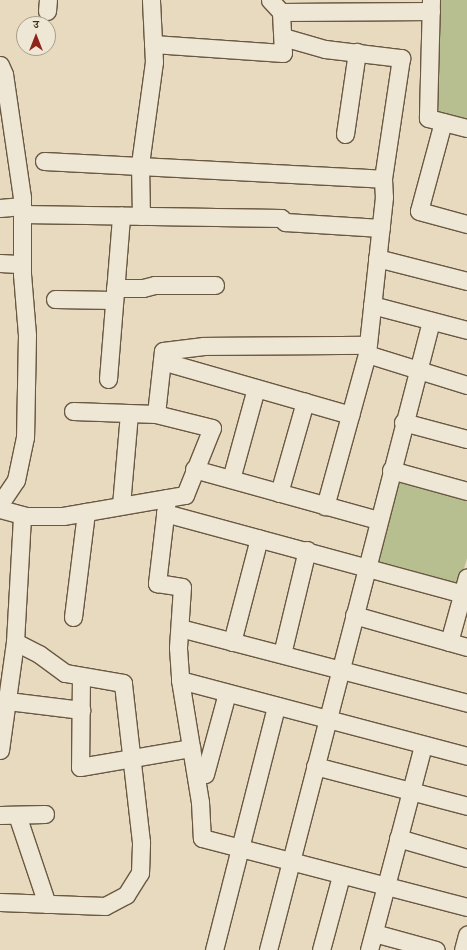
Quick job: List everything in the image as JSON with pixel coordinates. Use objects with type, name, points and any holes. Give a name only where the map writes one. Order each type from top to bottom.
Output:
[{"type":"street","points":[[141,216],[140,164],[154,62],[151,0]]},
{"type":"street","points":[[153,44],[283,53],[283,37],[275,6],[431,5],[436,120],[419,211],[467,224]]},
{"type":"street","points":[[283,37],[325,48],[402,58],[383,179],[381,228],[367,350],[325,506]]},
{"type":"street","points":[[345,134],[357,52]]},
{"type":"street","points":[[0,65],[4,74],[5,127],[22,210],[22,264],[27,335],[25,437],[16,480],[0,504]]},
{"type":"street","points":[[436,120],[467,128]]},
{"type":"street","points":[[44,161],[140,164],[383,179]]},
{"type":"street","points":[[0,208],[121,216],[281,218],[285,222],[381,228]]},
{"type":"street","points":[[108,379],[121,216]]},
{"type":"street","points":[[377,258],[467,281]]},
{"type":"street","points":[[0,263],[22,264]]},
{"type":"street","points":[[55,299],[115,294],[155,285],[215,285]]},
{"type":"street","points":[[372,305],[467,330]]},
{"type":"street","points":[[268,950],[416,371],[431,320]]},
{"type":"street","points":[[156,414],[163,351],[204,346],[367,350],[416,371],[467,385]]},
{"type":"street","points":[[162,362],[350,415]]},
{"type":"street","points":[[231,479],[256,388]]},
{"type":"street","points":[[279,493],[305,402]]},
{"type":"street","points":[[74,411],[156,414],[212,428],[184,495],[166,505]]},
{"type":"street","points":[[121,505],[129,413]]},
{"type":"street","points":[[403,422],[467,439]]},
{"type":"street","points":[[194,469],[378,520]]},
{"type":"street","points":[[391,470],[467,491]]},
{"type":"street","points":[[0,509],[22,515],[63,516],[121,505],[166,505],[258,538],[307,550],[465,594]]},
{"type":"street","points":[[166,505],[157,583],[182,588],[180,680],[196,776],[202,838],[290,863],[467,907]]},
{"type":"street","points":[[73,617],[86,512]]},
{"type":"street","points":[[0,750],[15,642],[22,515]]},
{"type":"street","points":[[232,642],[258,538]]},
{"type":"street","points":[[282,654],[307,550]]},
{"type":"street","points":[[449,642],[465,594],[467,577]]},
{"type":"street","points":[[354,615],[467,647]]},
{"type":"street","points":[[180,628],[282,654],[339,672],[467,703]]},
{"type":"street","points":[[0,902],[105,906],[126,895],[140,873],[141,842],[123,683],[64,673],[40,654],[15,642]]},
{"type":"street","points":[[81,676],[80,766],[191,748]]},
{"type":"street","points":[[180,680],[467,756]]},
{"type":"street","points":[[196,776],[205,774],[227,693]]},
{"type":"street","points":[[8,701],[81,710]]},
{"type":"street","points":[[214,950],[276,706]]},
{"type":"street","points":[[369,950],[423,745]]},
{"type":"street","points":[[315,766],[467,806]]},
{"type":"street","points":[[45,814],[8,815],[47,904]]},
{"type":"street","points":[[398,838],[467,858]]},
{"type":"street","points":[[321,950],[340,876]]},
{"type":"street","points":[[374,933],[436,950]]},
{"type":"street","points":[[463,950],[467,935]]},
{"type":"green space","points":[[438,0],[467,0],[467,120],[434,112]]},
{"type":"green space","points":[[397,476],[467,496],[467,558],[459,587],[373,563]]}]
